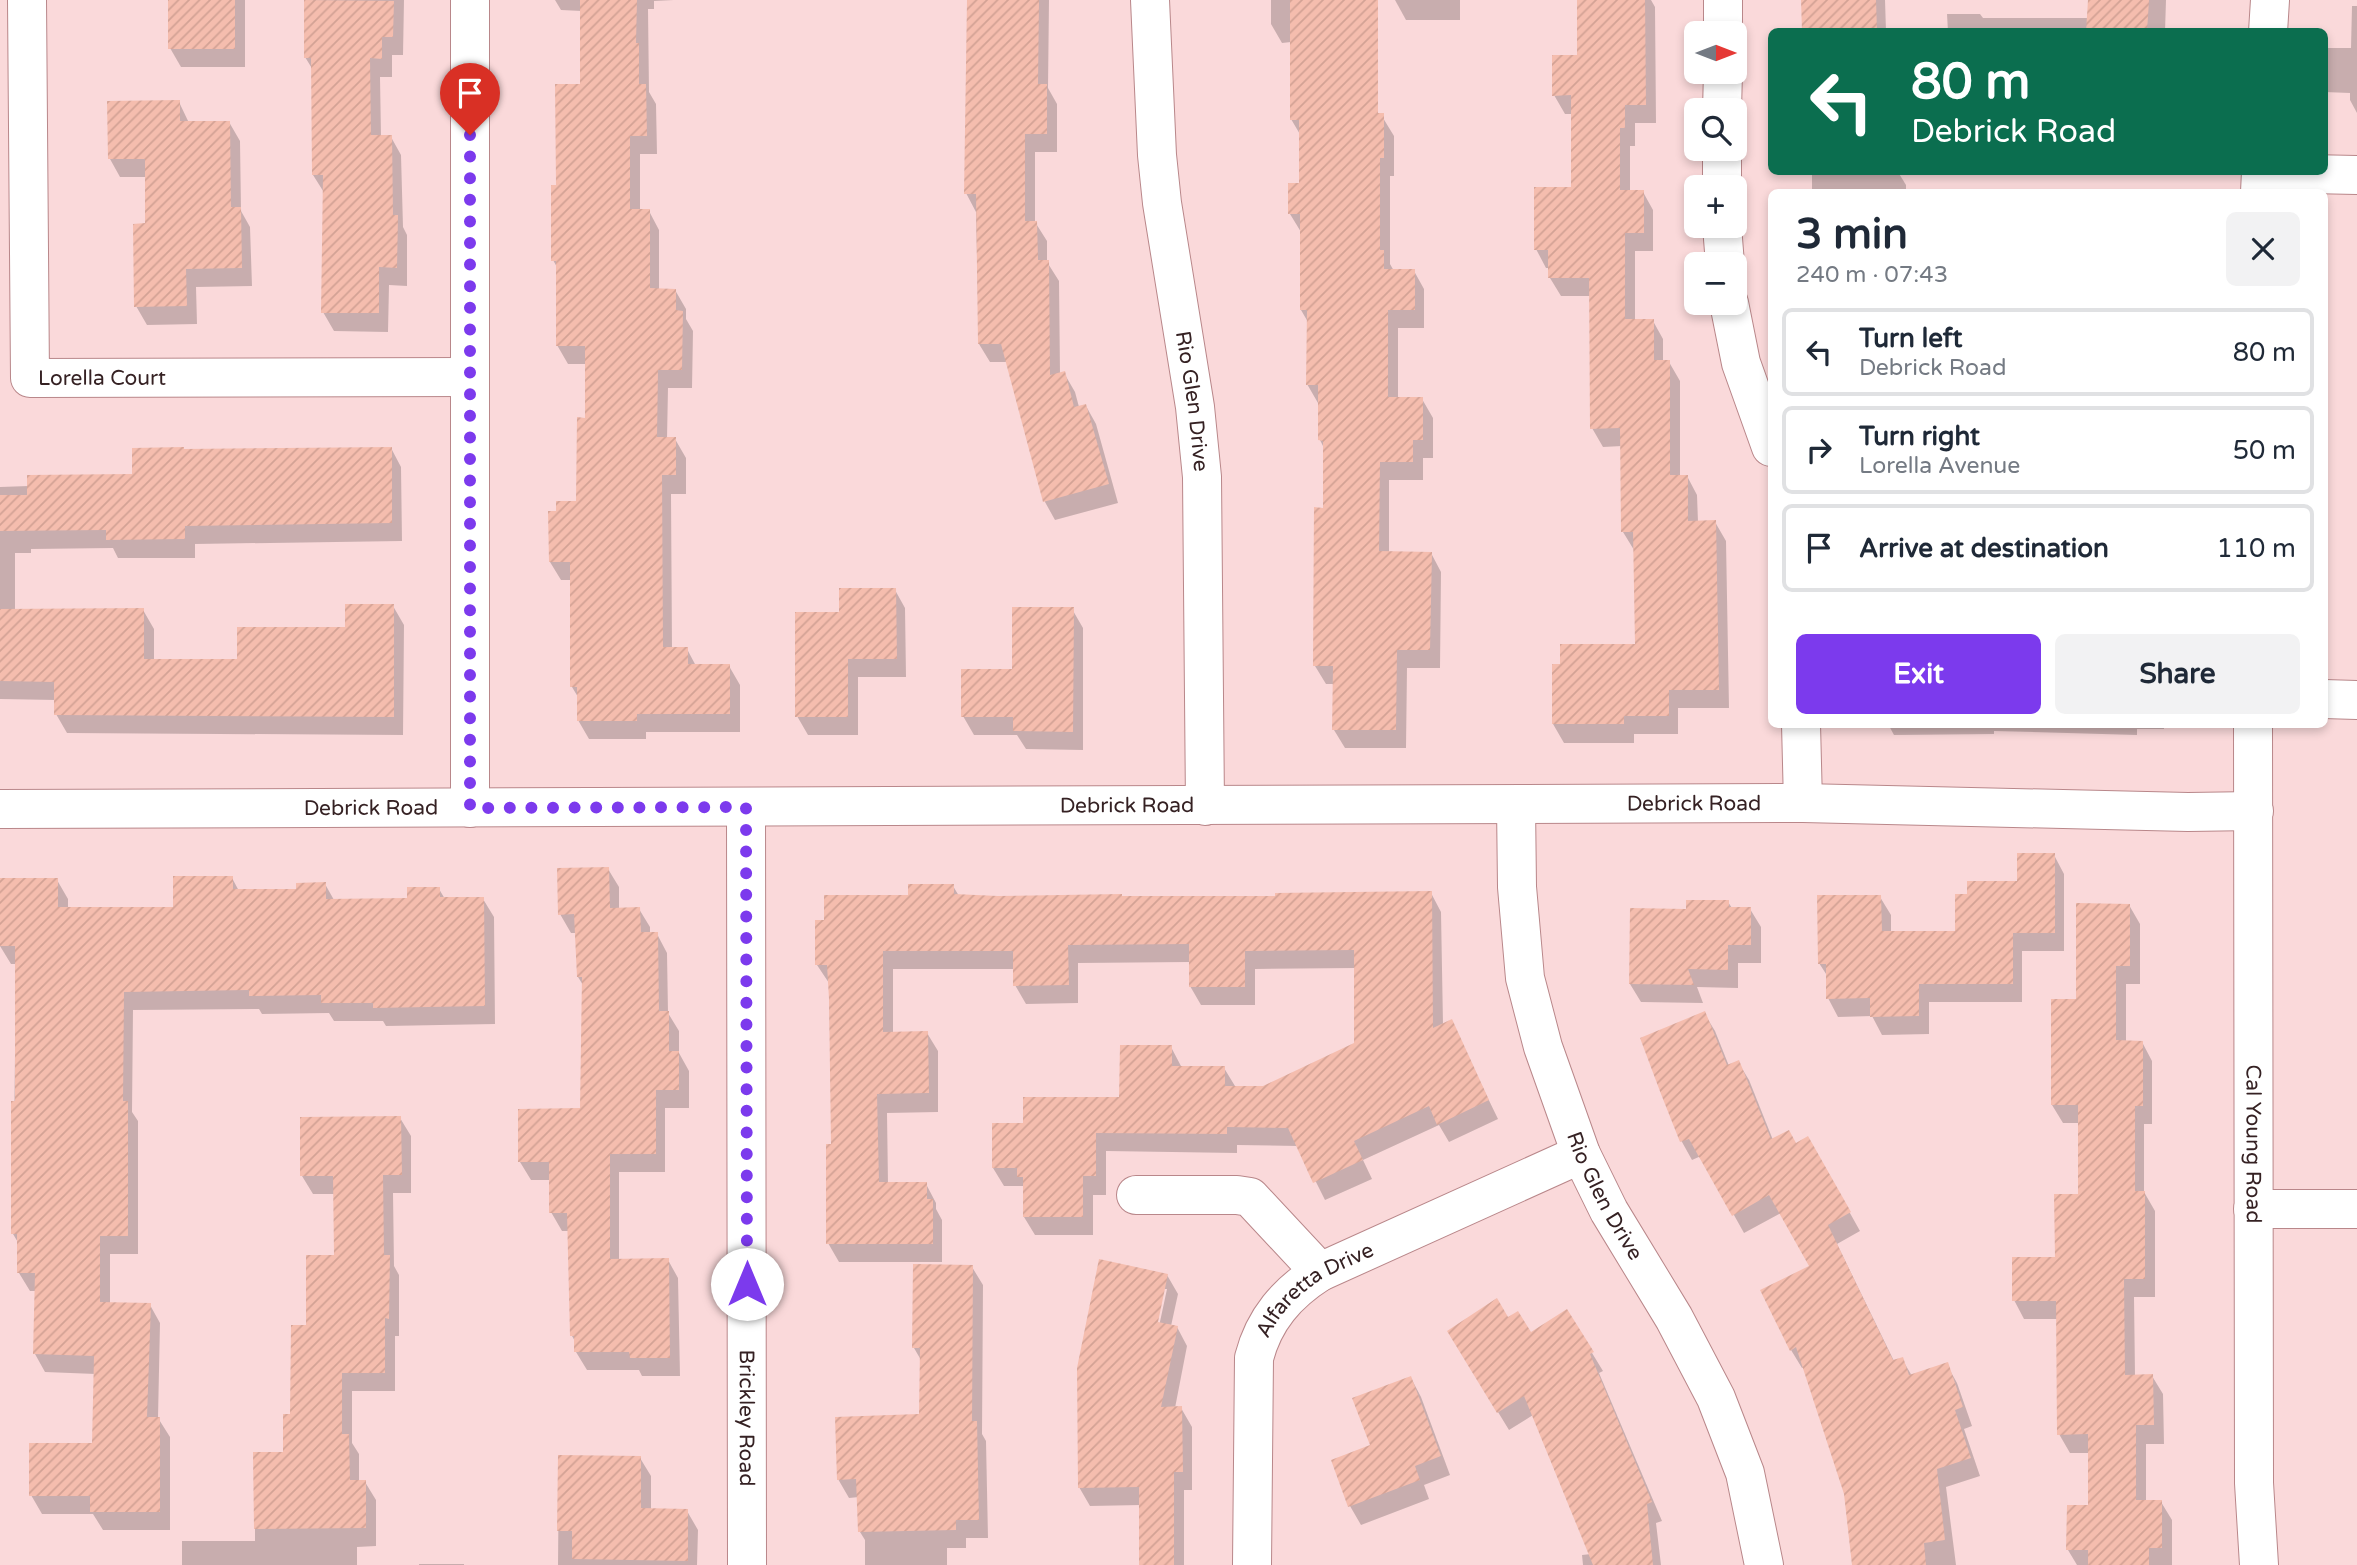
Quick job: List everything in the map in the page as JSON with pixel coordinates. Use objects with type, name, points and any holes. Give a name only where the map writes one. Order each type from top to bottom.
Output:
[{"type":"street","name":"Lorella Court","points":[[27,0],[30,378],[470,377]]},
{"type":"street","points":[[470,0],[470,808]]},
{"type":"street","name":"Rio Glen Drive","points":[[1150,0],[1161,203],[1191,382],[1202,477],[1205,806]]},
{"type":"street","points":[[1723,0],[1723,21]]},
{"type":"street","points":[[2268,28],[2270,0]]},
{"type":"street","points":[[2261,179],[2357,175]]},
{"type":"street","points":[[1731,315],[1741,363],[1768,439]]},
{"type":"street","points":[[2328,699],[2357,700]]},
{"type":"street","points":[[1801,728],[1803,803]]},
{"type":"street","name":"Cal Young Road","points":[[2253,728],[2254,1483],[2259,1565]]},
{"type":"street","name":"Debrick Road","points":[[0,809],[1803,803],[2188,812],[2254,811]]},
{"type":"street","name":"Rio Glen Drive","points":[[1516,804],[1517,887],[1525,978],[1543,1047],[1581,1154],[1609,1211],[1688,1342],[1716,1398],[1745,1473],[1765,1565]]},
{"type":"street","name":"Brickley Road","points":[[746,807],[747,1565]]},
{"type":"street","name":"Alfaretta Drive","points":[[1252,1565],[1254,1358],[1272,1315],[1293,1291],[1320,1272],[1581,1154]]},
{"type":"street","points":[[1136,1195],[1250,1197],[1320,1272]]},
{"type":"street","points":[[2253,1209],[2357,1209]]},
{"type":"building","points":[[168,0],[235,0],[235,49],[168,49]]},
{"type":"building","points":[[304,0],[394,1],[393,37],[382,37],[382,59],[370,58],[371,135],[392,135],[393,215],[398,215],[397,268],[379,267],[379,313],[321,313],[323,175],[312,175],[311,58],[304,58]]},
{"type":"building","points":[[580,0],[637,0],[639,84],[646,84],[647,136],[630,136],[630,209],[650,209],[650,288],[676,289],[676,310],[683,311],[682,370],[658,370],[657,437],[676,437],[676,475],[662,475],[663,647],[688,647],[688,664],[730,664],[730,714],[637,714],[637,721],[577,721],[577,687],[570,687],[570,562],[549,562],[548,511],[556,511],[556,501],[576,501],[577,417],[585,418],[585,346],[556,346],[556,261],[551,261],[551,185],[556,185],[555,84],[580,84]]},
{"type":"building","points":[[967,0],[1039,0],[1038,84],[1047,84],[1047,134],[1025,134],[1025,221],[1037,221],[1038,260],[1049,260],[1050,375],[1065,371],[1074,407],[1086,404],[1109,484],[1043,502],[1001,344],[978,344],[976,194],[964,194]]},
{"type":"building","points":[[1290,0],[1378,0],[1378,113],[1384,113],[1384,158],[1380,158],[1380,250],[1384,250],[1384,269],[1415,269],[1415,310],[1388,310],[1388,397],[1423,397],[1423,440],[1413,440],[1413,462],[1380,462],[1379,551],[1432,552],[1430,650],[1397,650],[1396,730],[1332,730],[1333,666],[1313,666],[1314,507],[1323,508],[1323,441],[1318,440],[1318,385],[1306,385],[1307,310],[1300,310],[1300,214],[1288,214],[1288,183],[1299,183],[1299,120],[1290,120]]},
{"type":"building","points":[[1577,0],[1645,0],[1646,105],[1625,105],[1625,128],[1620,128],[1620,190],[1644,190],[1644,233],[1625,233],[1625,319],[1654,319],[1654,360],[1670,360],[1670,475],[1688,475],[1688,521],[1716,520],[1719,690],[1669,690],[1669,716],[1624,716],[1624,724],[1552,724],[1552,664],[1560,664],[1560,644],[1635,644],[1633,532],[1621,532],[1620,428],[1590,429],[1589,278],[1548,278],[1548,250],[1534,250],[1534,187],[1571,187],[1571,95],[1552,96],[1552,55],[1577,55]]},
{"type":"building","points":[[1801,0],[1876,0],[1877,28],[1802,28]]},
{"type":"building","points":[[2088,0],[2149,0],[2147,28],[2086,28]]},
{"type":"building","points":[[180,100],[180,121],[230,121],[231,207],[241,207],[242,268],[186,269],[187,306],[134,307],[133,224],[145,223],[145,159],[108,159],[107,101]]},
{"type":"building","points":[[392,447],[392,523],[185,526],[185,539],[106,540],[106,530],[0,531],[0,495],[27,495],[27,475],[132,474],[132,448]]},
{"type":"building","points":[[839,588],[896,588],[897,659],[848,659],[848,717],[795,717],[795,612],[839,612]]},
{"type":"building","points":[[345,604],[394,604],[394,717],[54,715],[54,682],[0,681],[0,609],[144,608],[144,659],[237,659],[237,627],[345,627]]},
{"type":"building","points":[[1012,607],[1074,607],[1073,732],[1013,731],[1013,717],[961,717],[961,669],[1012,669]]},
{"type":"building","points":[[2017,853],[2055,853],[2055,933],[2013,933],[2013,984],[1919,984],[1919,1016],[1870,1017],[1870,998],[1826,999],[1826,964],[1818,964],[1817,895],[1881,895],[1882,931],[1955,931],[1955,894],[1967,894],[1967,881],[2017,881]]},
{"type":"building","points":[[609,867],[610,908],[640,907],[641,932],[658,932],[659,1011],[669,1011],[669,1051],[679,1051],[679,1090],[656,1090],[656,1154],[610,1154],[610,1259],[669,1258],[670,1358],[630,1358],[629,1352],[574,1352],[574,1336],[570,1336],[567,1213],[549,1213],[549,1162],[518,1162],[518,1109],[580,1108],[582,977],[577,977],[574,914],[558,915],[557,868]]},
{"type":"building","points":[[173,876],[233,876],[233,889],[296,889],[296,883],[326,882],[326,899],[407,898],[407,887],[440,887],[440,897],[484,897],[485,1006],[373,1008],[373,1003],[321,1003],[321,995],[249,996],[249,990],[124,992],[123,1101],[128,1101],[128,1236],[100,1236],[100,1302],[151,1303],[147,1417],[160,1417],[160,1512],[90,1512],[90,1496],[29,1496],[29,1443],[92,1443],[94,1356],[33,1354],[35,1273],[17,1273],[17,1234],[11,1234],[11,1101],[15,1101],[15,946],[0,946],[0,878],[58,878],[58,907],[173,907]]},
{"type":"building","points":[[908,884],[954,884],[954,894],[998,896],[1275,896],[1275,893],[1432,891],[1433,1028],[1452,1019],[1489,1100],[1437,1125],[1429,1106],[1354,1141],[1363,1160],[1313,1183],[1288,1128],[1227,1127],[1227,1134],[1096,1133],[1096,1176],[1083,1176],[1083,1217],[1023,1217],[1023,1177],[1017,1177],[1017,1168],[992,1168],[992,1123],[1023,1123],[1023,1097],[1119,1097],[1120,1045],[1172,1045],[1172,1066],[1225,1066],[1225,1086],[1263,1086],[1354,1043],[1354,950],[1245,951],[1245,987],[1189,987],[1189,944],[1068,945],[1069,985],[1013,986],[1013,951],[883,951],[883,1032],[928,1031],[929,1093],[877,1094],[879,1182],[927,1182],[927,1199],[933,1199],[933,1244],[826,1244],[826,1144],[831,1144],[829,999],[827,965],[815,965],[815,920],[824,920],[824,895],[908,895]]},
{"type":"building","points":[[1686,900],[1729,900],[1729,907],[1751,907],[1751,945],[1728,945],[1728,970],[1688,969],[1694,985],[1629,984],[1630,908],[1686,909]]},
{"type":"building","points":[[2076,903],[2130,904],[2130,966],[2116,966],[2116,1040],[2143,1041],[2143,1106],[2135,1106],[2135,1191],[2145,1191],[2145,1279],[2124,1279],[2125,1375],[2153,1374],[2154,1425],[2136,1425],[2136,1500],[2162,1500],[2162,1548],[2149,1548],[2149,1565],[2088,1565],[2088,1550],[2066,1550],[2067,1505],[2088,1505],[2088,1434],[2057,1435],[2056,1301],[2012,1301],[2012,1257],[2055,1257],[2054,1194],[2078,1194],[2078,1105],[2051,1105],[2051,999],[2076,999]]},
{"type":"building","points":[[1705,1011],[1727,1065],[1739,1060],[1771,1139],[1789,1130],[1796,1143],[1808,1136],[1851,1212],[1828,1225],[1893,1360],[1903,1357],[1909,1375],[1948,1362],[1963,1407],[1955,1410],[1971,1458],[1937,1469],[1945,1540],[1924,1543],[1926,1565],[1852,1565],[1844,1494],[1796,1347],[1790,1351],[1760,1290],[1809,1266],[1769,1195],[1732,1216],[1689,1139],[1680,1142],[1640,1038]]},
{"type":"building","points":[[401,1116],[402,1175],[383,1175],[384,1255],[390,1255],[389,1319],[385,1318],[385,1373],[342,1373],[342,1434],[349,1434],[350,1480],[366,1480],[366,1528],[254,1529],[253,1452],[283,1452],[283,1414],[290,1414],[291,1325],[306,1325],[306,1255],[334,1255],[333,1176],[300,1176],[300,1117]]},
{"type":"building","points":[[1099,1259],[1168,1274],[1158,1322],[1178,1326],[1161,1407],[1182,1406],[1183,1472],[1174,1472],[1174,1565],[1139,1565],[1139,1487],[1078,1488],[1077,1368]]},
{"type":"building","points":[[913,1264],[973,1265],[972,1421],[977,1421],[979,1520],[956,1520],[956,1530],[858,1532],[856,1479],[837,1480],[835,1417],[919,1414],[920,1348],[912,1348]]},
{"type":"building","points":[[1497,1298],[1508,1317],[1518,1311],[1531,1332],[1567,1309],[1594,1352],[1590,1354],[1652,1502],[1647,1504],[1653,1565],[1593,1565],[1524,1396],[1497,1413],[1447,1331]]},
{"type":"building","points":[[1411,1376],[1441,1456],[1415,1466],[1420,1480],[1348,1507],[1331,1460],[1370,1445],[1352,1398]]},
{"type":"building","points":[[558,1455],[641,1456],[641,1508],[688,1509],[688,1561],[572,1559],[572,1531],[557,1531]]},
{"type":"route","points":[[470,135],[470,808],[746,807],[747,1284]]}]
